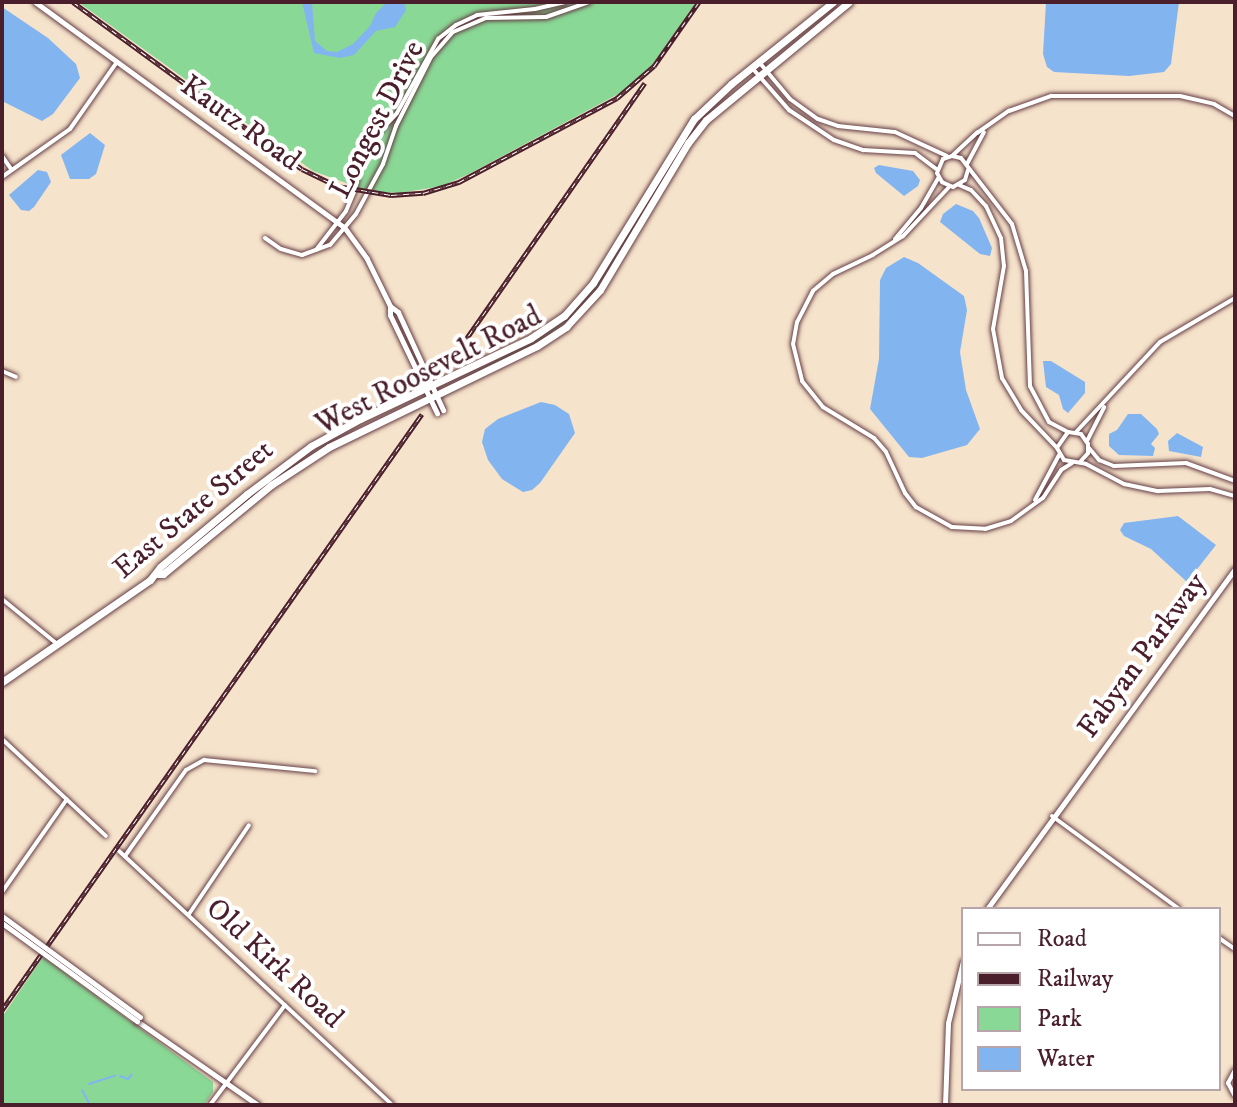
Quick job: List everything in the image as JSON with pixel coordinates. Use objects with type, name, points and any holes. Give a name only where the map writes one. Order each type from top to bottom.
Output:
[{"type":"main road","name":"West Roosevelt Road","points":[[428,386],[539,334],[571,310],[597,276],[685,130],[713,99],[833,2]]},
{"type":"main road","name":"West Roosevelt Road","points":[[157,574],[168,570],[297,467],[353,433],[544,342],[577,317],[600,290],[695,134],[761,72],[849,2]]},
{"type":"main road","name":"East State Street","points":[[2,682],[157,574],[160,567],[299,454],[428,386]]},
{"type":"street","name":"Kautz Road","points":[[35,2],[342,225],[367,259],[390,306],[390,315],[440,411]]},
{"type":"street","name":"Longest Drive","points":[[342,225],[361,151],[397,113],[427,55],[443,34],[477,15],[535,9],[565,2]]},
{"type":"street","name":"Longest Drive","points":[[342,225],[356,214],[383,164],[396,126],[431,57],[451,34],[486,18],[546,17],[589,2]]},
{"type":"street","points":[[2,177],[70,129],[117,62]]},
{"type":"street","points":[[755,64],[789,110],[834,140],[863,150],[915,153],[931,162],[950,186]]},
{"type":"street","points":[[755,64],[790,99],[818,119],[838,126],[895,132],[951,156],[967,167],[1001,206],[1018,237],[1026,271],[1030,386],[1049,422],[1068,432],[1076,432],[1087,441],[1099,460],[1114,466],[1186,463],[1235,481]]},
{"type":"street","points":[[895,239],[928,198],[940,162],[1018,106],[1065,94],[1124,98],[1180,96],[1205,101],[1235,116]]},
{"type":"street","points":[[959,185],[984,130]]},
{"type":"street","points":[[2,156],[11,169]]},
{"type":"street","points":[[355,184],[368,188]]},
{"type":"street","points":[[1072,463],[1021,410],[1002,378],[993,329],[1003,273],[1002,245],[986,206],[971,190],[959,185],[950,186],[906,233],[822,282],[801,311],[793,344],[796,364],[806,389],[830,412],[874,438],[891,460],[905,493],[928,516],[952,527],[985,529],[1011,521],[1043,498],[1061,470],[1080,462],[1137,488],[1210,489],[1235,496]]},
{"type":"street","points":[[265,238],[292,253],[313,253],[330,245],[342,225]]},
{"type":"street","points":[[1076,432],[1105,405],[1130,372],[1160,342],[1235,298]]},
{"type":"street","points":[[2,371],[16,377]]},
{"type":"street","points":[[1087,441],[1105,405]]},
{"type":"street","points":[[1035,503],[1068,432]]},
{"type":"street","points":[[1080,462],[1089,448]]},
{"type":"street","name":"Fabyan Parkway","points":[[988,907],[1235,569]]},
{"type":"street","points":[[2,599],[57,644]]},
{"type":"street","points":[[2,739],[106,836]]},
{"type":"street","points":[[125,856],[186,770],[204,760],[315,771]]},
{"type":"street","points":[[2,892],[67,799]]},
{"type":"street","points":[[1052,816],[1176,907]]},
{"type":"street","points":[[189,914],[249,825]]},
{"type":"street","name":"Old Kirk Road","points":[[119,851],[392,1105]]},
{"type":"street","points":[[2,916],[139,1019]]},
{"type":"street","points":[[2,923],[258,1105]]},
{"type":"street","points":[[945,1105],[948,1023],[961,969]]},
{"type":"street","points":[[210,1105],[285,1004]]},
{"type":"street","points":[[1235,1070],[1228,1086],[1235,1096]]},
{"type":"green space","points":[[78,2],[698,2],[651,67],[624,91],[469,174],[442,186],[400,193],[371,192],[313,171]]},
{"type":"green space","points":[[640,211],[643,213],[600,285],[580,311],[535,344],[456,382],[537,338],[566,317],[594,286]]},
{"type":"green space","points":[[43,957],[213,1082],[213,1092],[204,1105],[2,1105],[2,1017]]},
{"type":"water","points":[[302,2],[312,2],[315,41],[327,51],[337,52],[353,44],[387,2],[404,2],[406,10],[395,27],[376,31],[354,55],[340,58],[314,53]]},
{"type":"water","points":[[1046,2],[1179,2],[1171,64],[1164,72],[1129,76],[1054,72],[1047,67],[1043,54]]},
{"type":"water","points":[[2,7],[48,38],[76,64],[80,78],[53,114],[42,121],[2,101]]},
{"type":"water","points":[[90,133],[105,145],[96,174],[89,179],[70,179],[61,155]]},
{"type":"water","points":[[879,165],[913,171],[920,180],[918,186],[904,196],[876,173],[874,168]]},
{"type":"water","points":[[38,170],[47,172],[51,182],[34,207],[29,211],[21,210],[9,195]]},
{"type":"water","points":[[956,204],[973,211],[979,218],[992,248],[990,256],[980,254],[940,222],[943,214]]},
{"type":"water","points":[[904,257],[918,263],[964,296],[967,310],[960,352],[966,390],[980,429],[967,445],[922,458],[909,457],[870,409],[879,359],[880,280],[886,268]]},
{"type":"water","points":[[1043,361],[1051,361],[1085,382],[1085,393],[1068,413],[1063,409],[1059,395],[1046,387]]},
{"type":"water","points":[[541,402],[555,405],[569,414],[575,433],[540,483],[532,490],[523,492],[502,479],[488,460],[482,442],[485,429],[498,419]]},
{"type":"water","points":[[1128,414],[1141,414],[1157,429],[1159,434],[1151,444],[1155,448],[1153,456],[1119,455],[1109,446],[1109,434],[1117,430]]},
{"type":"water","points":[[1177,433],[1203,447],[1201,457],[1169,451],[1168,441]]},
{"type":"water","points":[[1178,516],[1216,545],[1187,582],[1151,549],[1124,536],[1120,530],[1124,523]]},
{"type":"waterway","points":[[120,1076],[128,1079],[132,1074]]},
{"type":"waterway","points":[[89,1084],[116,1075]]},
{"type":"waterway","points":[[82,1090],[90,1105]]},
{"type":"railway","points":[[73,2],[302,169],[337,186],[391,195],[423,193],[459,182],[617,98],[654,66],[699,2]]},
{"type":"railway","points":[[448,365],[645,83]]},
{"type":"railway","points":[[2,1010],[422,414]]}]
